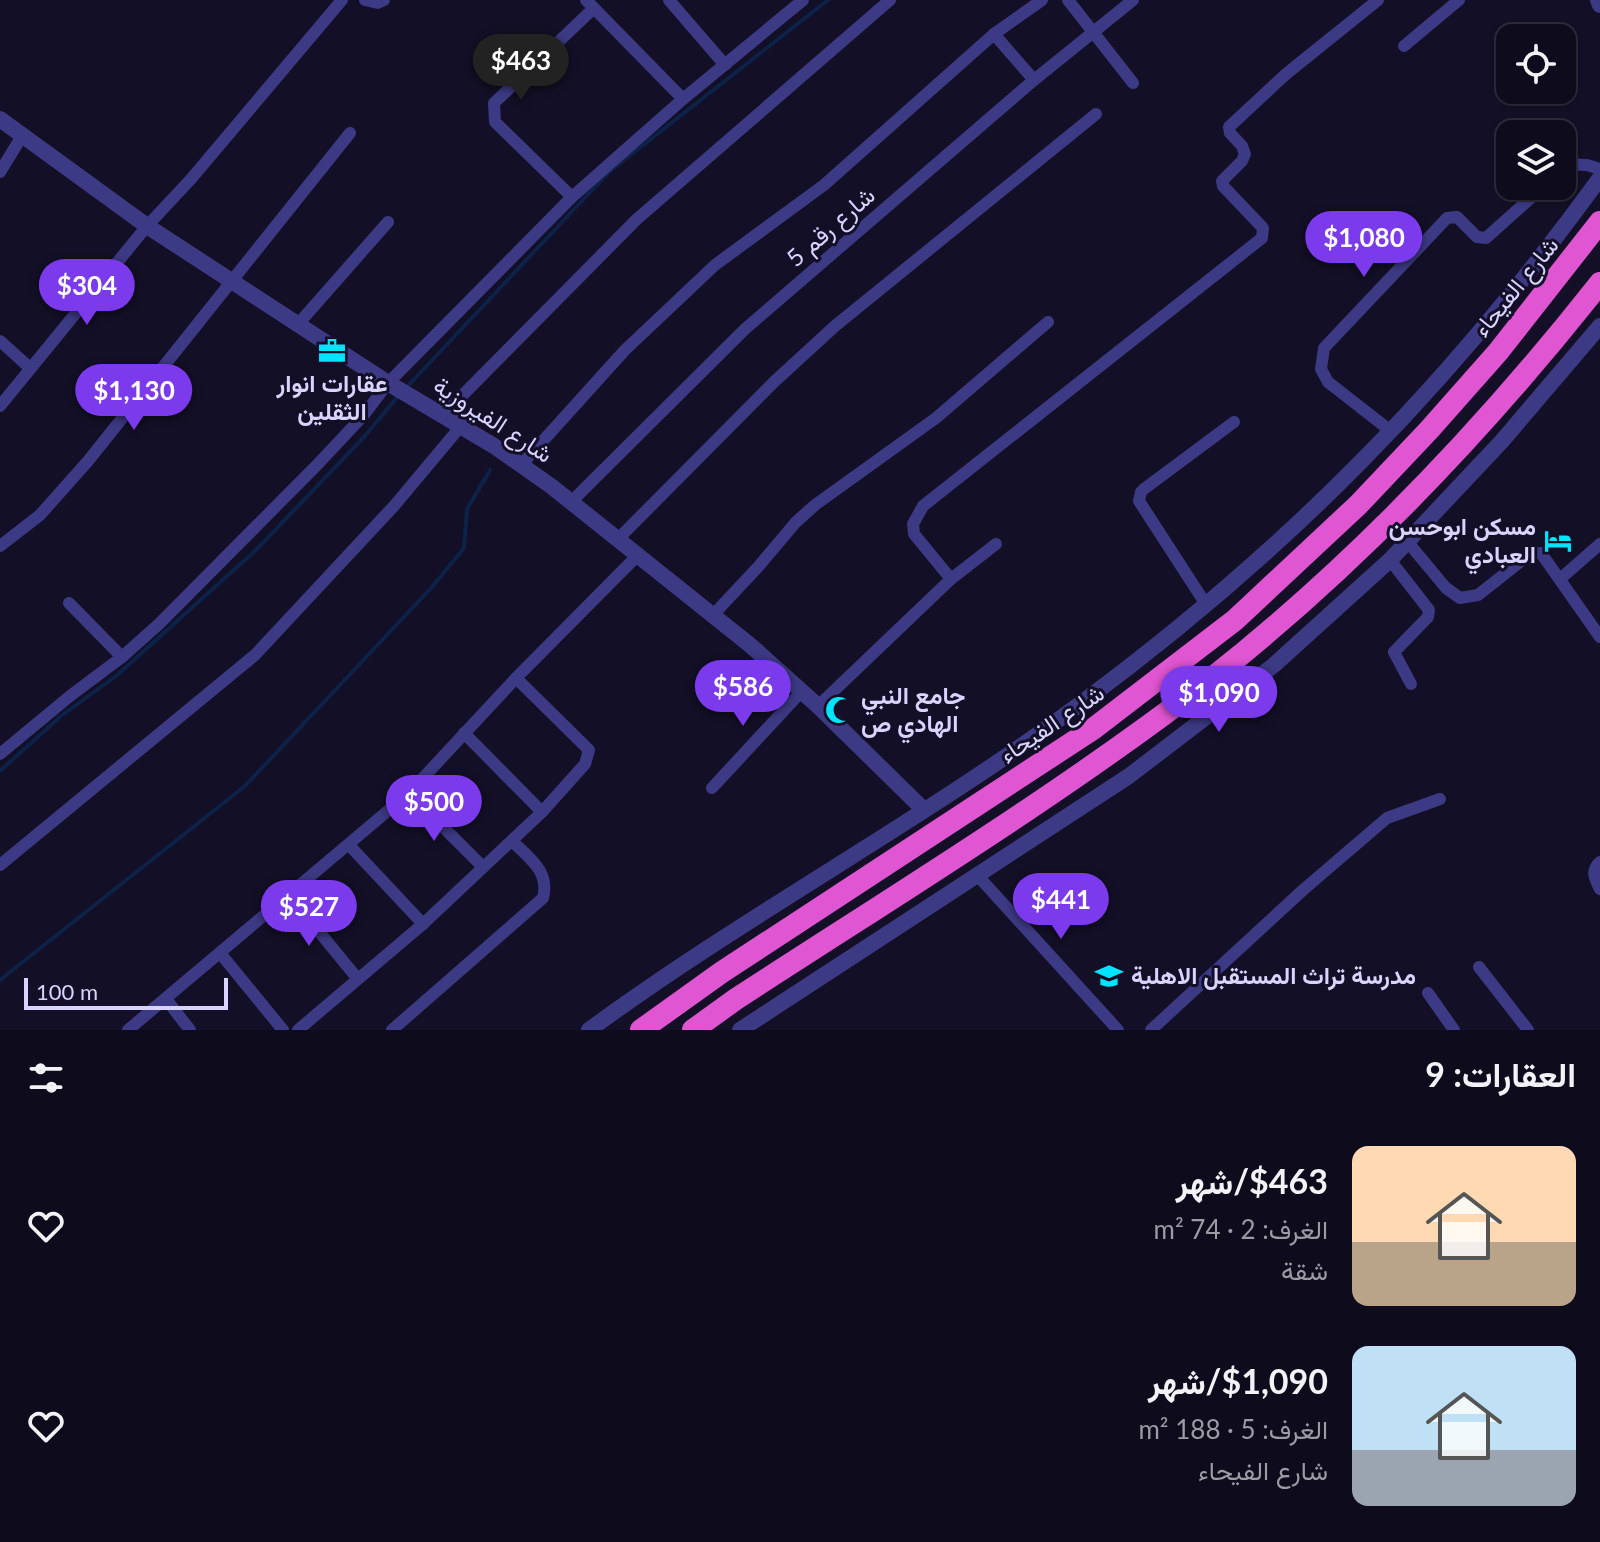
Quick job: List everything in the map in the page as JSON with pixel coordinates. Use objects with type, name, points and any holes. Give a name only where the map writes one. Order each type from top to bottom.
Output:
[{"type":"highway","name":"شارع الفيحاء","points":[[641,1030],[722,972],[1093,729],[1235,620],[1321,541],[1455,401],[1563,272],[1600,222]]},
{"type":"highway","points":[[693,1030],[1112,752],[1256,642],[1391,521],[1495,411],[1597,293]]},
{"type":"highway","points":[[923,841],[939,866]]},
{"type":"street","points":[[0,406],[147,226],[191,179],[342,0]]},
{"type":"street","points":[[365,0],[378,3],[384,0]]},
{"type":"street","points":[[669,0],[725,65]]},
{"type":"street","points":[[0,754],[159,624],[363,416],[398,388],[572,197],[683,99],[803,0]]},
{"type":"street","points":[[443,415],[637,219],[890,0]]},
{"type":"street","points":[[522,464],[625,350],[715,265],[824,185],[994,34],[1042,0]]},
{"type":"street","points":[[1068,0],[1133,83]]},
{"type":"street","name":"شارع رقم 5","points":[[571,502],[745,329],[1034,80],[1133,0]]},
{"type":"street","points":[[951,579],[914,534],[916,515],[923,506],[1262,238],[1263,228],[1222,184],[1245,154],[1229,127],[1286,74],[1378,0]]},
{"type":"street","points":[[1404,46],[1459,0]]},
{"type":"street","points":[[572,197],[495,122],[494,103],[590,4],[683,99]]},
{"type":"street","points":[[994,34],[1034,80]]},
{"type":"street","points":[[619,538],[775,381],[835,326],[1096,114]]},
{"type":"street","name":"شارع الفيروزية","points":[[0,119],[147,226],[522,464],[713,615],[818,706],[923,809]]},
{"type":"street","points":[[0,546],[40,515],[88,461],[350,133]]},
{"type":"street","points":[[0,172],[4,159],[22,136]]},
{"type":"street","points":[[1576,165],[1600,169]]},
{"type":"street","points":[[589,1030],[706,948],[1078,706],[1207,606],[1304,519],[1392,432],[1475,340],[1545,254],[1600,178]]},
{"type":"street","points":[[1392,432],[1328,382],[1321,369],[1324,348],[1447,218],[1457,217],[1477,237],[1486,238],[1528,200]]},
{"type":"street","points":[[299,323],[388,222]]},
{"type":"street","points":[[1545,254],[1563,272]]},
{"type":"street","points":[[713,615],[815,505],[936,418],[1048,322]]},
{"type":"street","points":[[736,999],[746,1026],[1129,776],[1274,665],[1390,560],[1502,441],[1600,326]]},
{"type":"street","points":[[0,341],[30,368]]},
{"type":"street","points":[[1207,606],[1139,496],[1144,489],[1234,422]]},
{"type":"street","points":[[0,865],[255,655],[394,506],[461,426]]},
{"type":"street","points":[[1406,540],[1446,588],[1460,598],[1478,595],[1533,552],[1541,553],[1600,637]]},
{"type":"street","points":[[818,706],[951,579],[996,544]]},
{"type":"street","points":[[1560,579],[1600,544]]},
{"type":"street","points":[[128,1030],[409,793],[516,678],[639,554]]},
{"type":"street","points":[[1390,560],[1429,610],[1428,617],[1394,652],[1411,684]]},
{"type":"street","points":[[69,603],[122,657]]},
{"type":"street","points":[[300,1029],[423,924],[542,812],[585,764],[589,750],[516,678]]},
{"type":"street","points":[[712,788],[801,692]]},
{"type":"street","points":[[1078,706],[1093,729]]},
{"type":"street","points":[[464,733],[542,812]]},
{"type":"street","points":[[1112,752],[1129,776]]},
{"type":"street","points":[[409,793],[483,867]]},
{"type":"street","points":[[1151,1030],[1303,890],[1387,818],[1440,799]]},
{"type":"street","points":[[392,1030],[543,898],[545,877],[512,841]]},
{"type":"street","points":[[349,845],[423,924]]},
{"type":"street","points":[[1600,862],[1593,874],[1600,889]]},
{"type":"street","points":[[978,876],[1118,1030]]},
{"type":"street","points":[[289,895],[357,978]]},
{"type":"street","points":[[706,948],[722,972]]},
{"type":"street","points":[[220,953],[283,1030]]},
{"type":"street","points":[[1479,967],[1528,1030]]},
{"type":"street","points":[[1428,993],[1454,1030]]},
{"type":"street","points":[[166,999],[190,1030]]},
{"type":"waterway","points":[[405,389],[610,171],[828,0]]},
{"type":"waterway","points":[[0,771],[61,716],[116,676],[256,550],[364,437],[399,395]]},
{"type":"waterway","points":[[0,980],[245,786],[432,587],[464,548],[467,509],[490,470]]},
{"type":"place","name":"عقارات انوار الثقلين","points":[[332,351]]},
{"type":"place","name":"مسكن ابوحسن العبادي","points":[[1558,541]]},
{"type":"place","name":"جامع النبي الهادي ص","points":[[839,710]]},
{"type":"place","name":"مدرسة تراث المستقبل الاهلية","points":[[1109,976]]}]
